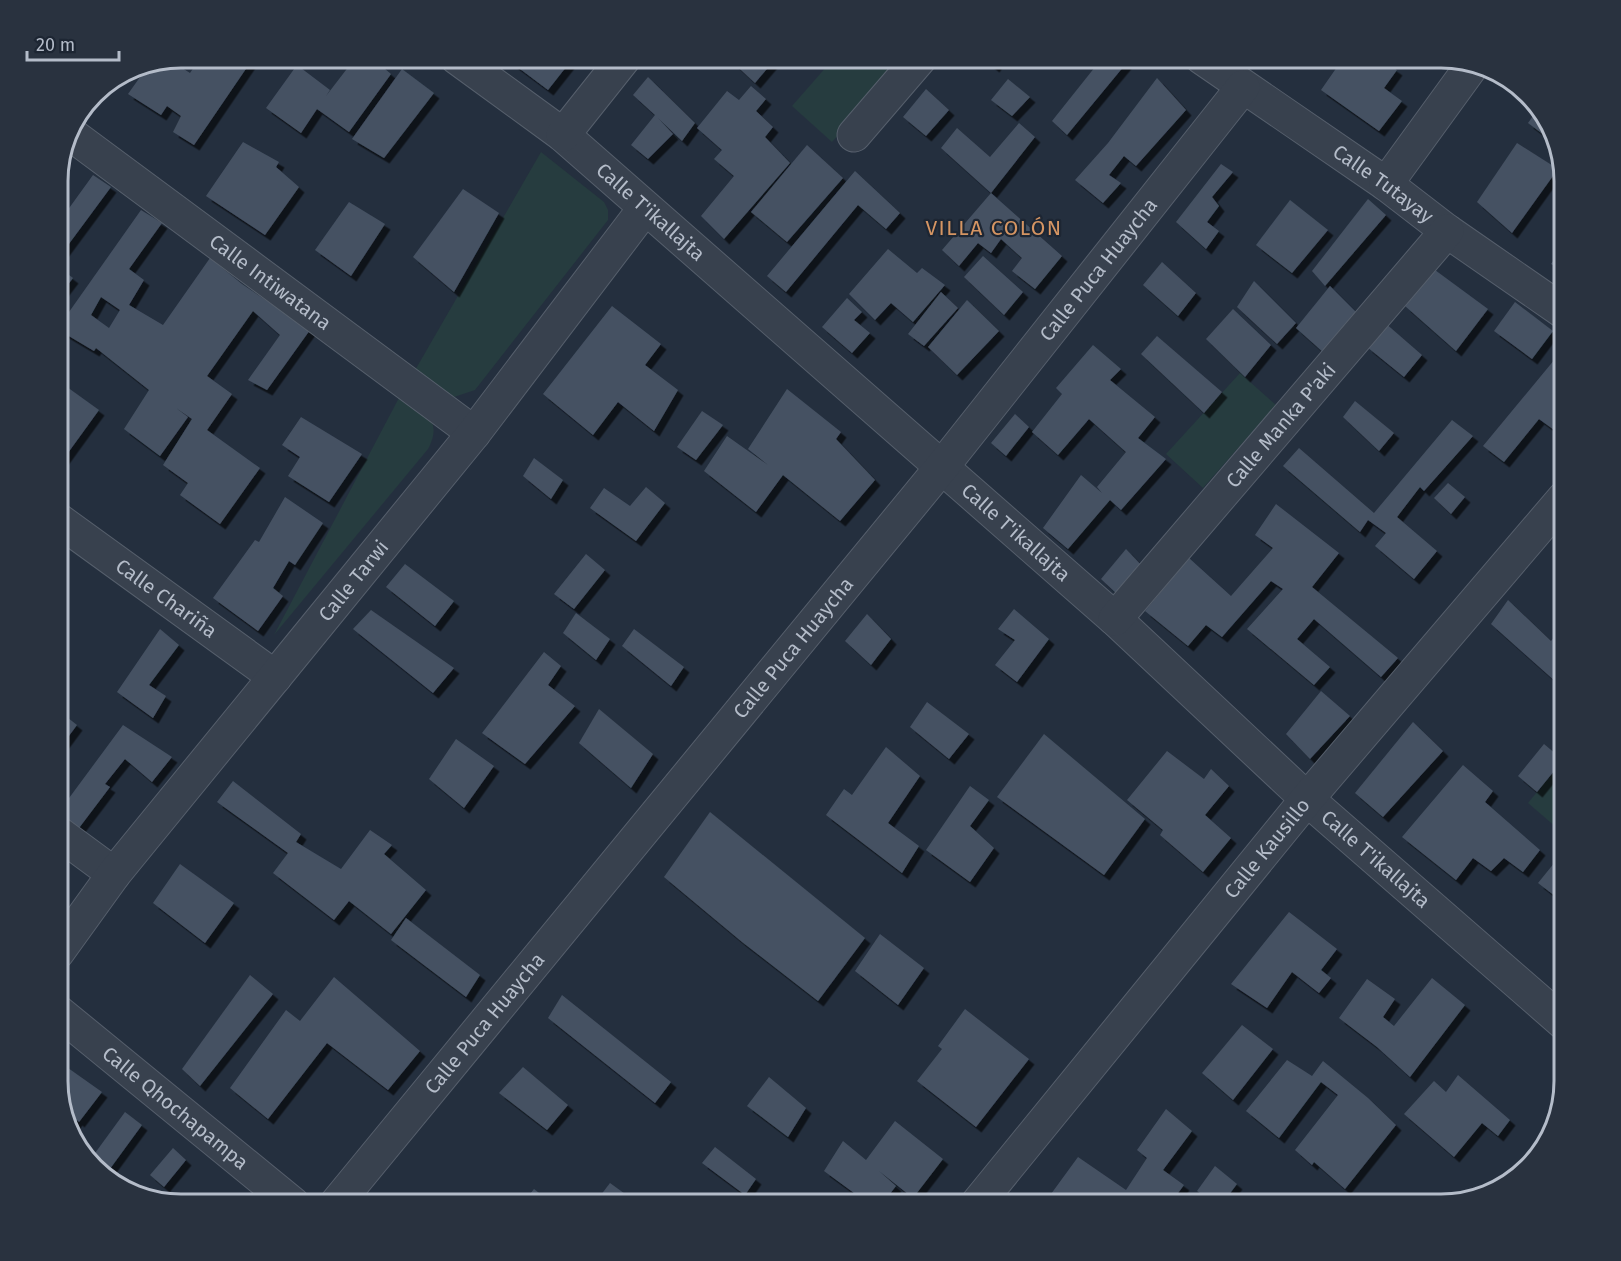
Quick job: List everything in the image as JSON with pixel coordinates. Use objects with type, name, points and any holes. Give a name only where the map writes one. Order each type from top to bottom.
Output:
[{"type":"street","name":"Calle T'ikallajta","points":[[471,68],[563,135],[1115,619],[1307,799],[1554,1014]]},
{"type":"street","points":[[563,135],[617,68]]},
{"type":"street","points":[[854,135],[912,68]]},
{"type":"street","name":"Calle Tutayay","points":[[1216,68],[1386,184],[1447,231],[1554,305]]},
{"type":"street","points":[[1386,184],[1468,71]]},
{"type":"street","name":"Calle Puca Huaycha","points":[[345,1193],[941,468],[1243,87]]},
{"type":"street","name":"Calle Intiwatana","points":[[76,138],[474,433]]},
{"type":"street","name":"Calle Tarwi","points":[[68,938],[114,874],[474,433],[645,208]]},
{"type":"street","name":"Calle Manka P'aki","points":[[1115,619],[1447,231]]},
{"type":"street","name":"Calle Kausillo","points":[[985,1193],[1307,799],[1554,510]]},
{"type":"street","name":"Calle Chariña","points":[[68,527],[275,677]]},
{"type":"street","points":[[68,840],[114,874]]},
{"type":"street","name":"Calle Qhochapampa","points":[[68,1020],[280,1193]]},
{"type":"green space","points":[[825,68],[899,68],[832,142],[792,106]]},
{"type":"green space","points":[[541,152],[604,202],[608,210],[608,220],[475,390],[454,397],[440,391],[414,372]]},
{"type":"green space","points":[[1240,373],[1276,405],[1203,488],[1166,454]]},
{"type":"green space","points":[[401,394],[423,411],[432,423],[434,430],[428,449],[274,635]]},
{"type":"green space","points":[[1554,771],[1554,825],[1528,803]]},
{"type":"building","points":[[182,68],[190,73],[193,68],[246,68],[194,145],[173,132],[181,116],[167,106],[161,115],[128,94],[144,73]]},
{"type":"building","points":[[295,68],[301,68],[330,90],[326,96],[348,68],[384,68],[391,74],[349,132],[317,109],[301,133],[266,108]]},
{"type":"building","points":[[519,68],[565,68],[548,90]]},
{"type":"building","points":[[739,68],[768,68],[755,83]]},
{"type":"building","points":[[1094,68],[1122,68],[1067,135],[1052,121]]},
{"type":"building","points":[[1336,68],[1394,68],[1397,70],[1384,88],[1402,101],[1379,131],[1321,90]]},
{"type":"building","points":[[402,69],[434,93],[384,158],[352,139]]},
{"type":"building","points":[[648,77],[695,123],[682,141],[658,118],[673,134],[648,159],[631,145],[655,115],[633,95]]},
{"type":"building","points":[[1157,78],[1186,110],[1136,166],[1124,156],[1109,175],[1121,183],[1103,203],[1075,180],[1108,143]]},
{"type":"building","points":[[1008,79],[1030,97],[1012,116],[991,100]]},
{"type":"building","points":[[751,86],[766,99],[756,111],[773,127],[765,137],[790,163],[724,239],[701,216],[734,176],[714,159],[722,150],[697,128],[727,91],[739,100]]},
{"type":"building","points":[[926,89],[949,110],[926,136],[903,117]]},
{"type":"building","points":[[1533,116],[1544,135],[1528,123]]},
{"type":"building","points":[[1019,123],[1035,137],[991,193],[941,148],[957,128],[990,157]]},
{"type":"building","points":[[243,142],[279,162],[276,167],[299,187],[265,235],[206,196]]},
{"type":"building","points":[[1517,143],[1552,165],[1553,175],[1512,233],[1477,202]]},
{"type":"building","points":[[807,145],[843,178],[787,242],[751,212]]},
{"type":"building","points":[[1221,164],[1233,172],[1212,197],[1219,206],[1207,222],[1219,231],[1206,249],[1176,222]]},
{"type":"building","points":[[855,171],[900,213],[886,229],[858,205],[786,292],[767,276]]},
{"type":"building","points":[[93,175],[111,187],[68,245],[68,210]]},
{"type":"building","points":[[463,189],[499,213],[454,292],[413,257]]},
{"type":"building","points":[[991,193],[1062,256],[1035,289],[1012,271],[1022,258],[1001,239],[991,253],[978,243],[959,266],[942,250]]},
{"type":"building","points":[[1368,199],[1386,215],[1325,286],[1312,271]]},
{"type":"building","points":[[1290,200],[1328,230],[1292,273],[1256,245]]},
{"type":"building","points":[[349,202],[385,224],[351,276],[315,250]]},
{"type":"building","points":[[141,210],[162,223],[129,269],[144,280],[129,305],[163,325],[210,258],[242,284],[310,330],[267,390],[248,380],[280,335],[253,311],[207,376],[232,394],[207,430],[260,468],[220,524],[180,495],[188,483],[163,465],[192,419],[176,408],[188,417],[160,456],[124,429],[149,390],[96,348],[94,351],[68,336],[68,313]],"holes":[[[101,297],[120,310],[109,328],[91,315]]]},
{"type":"building","points":[[888,249],[917,273],[922,268],[945,285],[913,322],[891,303],[875,320],[849,294]]},
{"type":"building","points":[[983,256],[1023,292],[1004,315],[964,277]]},
{"type":"building","points":[[1162,262],[1196,293],[1178,316],[1143,285]]},
{"type":"building","points":[[1435,270],[1488,309],[1456,351],[1405,306]]},
{"type":"building","points":[[68,274],[73,278],[68,285]]},
{"type":"building","points":[[1254,281],[1296,323],[1277,344],[1237,307]]},
{"type":"building","points":[[1330,286],[1359,315],[1324,353],[1296,328]]},
{"type":"building","points":[[941,292],[958,308],[924,346],[908,334]]},
{"type":"building","points":[[847,298],[862,312],[854,320],[870,333],[852,353],[822,327]]},
{"type":"building","points":[[967,300],[999,331],[957,375],[928,347]]},
{"type":"building","points":[[1515,302],[1553,331],[1532,359],[1494,331]]},
{"type":"building","points":[[612,306],[661,344],[645,365],[678,390],[654,431],[618,402],[593,435],[543,394]]},
{"type":"building","points":[[1233,309],[1271,345],[1245,377],[1206,339]]},
{"type":"building","points":[[1384,322],[1422,355],[1404,377],[1367,347]]},
{"type":"building","points":[[1157,336],[1222,392],[1204,413],[1141,354]]},
{"type":"building","points":[[1093,345],[1121,369],[1110,380],[1155,417],[1138,438],[1166,459],[1121,510],[1110,500],[1068,549],[1043,528],[1081,475],[1102,493],[1097,487],[1126,452],[1089,419],[1058,455],[1032,432],[1062,394],[1056,388]]},
{"type":"building","points":[[1554,360],[1554,430],[1539,419],[1504,462],[1483,446]]},
{"type":"building","points":[[68,388],[99,410],[68,453]]},
{"type":"building","points":[[787,389],[841,432],[836,439],[875,480],[840,521],[783,475],[756,512],[704,471],[727,436],[768,465],[748,449]]},
{"type":"building","points":[[1355,401],[1394,433],[1379,451],[1343,417]]},
{"type":"building","points":[[702,411],[723,425],[696,460],[677,447]]},
{"type":"building","points":[[1015,414],[1029,427],[1006,456],[991,443]]},
{"type":"building","points":[[301,417],[362,454],[329,502],[288,476],[300,457],[282,445]]},
{"type":"building","points":[[1452,420],[1473,436],[1424,491],[1420,487],[1397,517],[1437,551],[1414,579],[1375,546],[1386,533],[1368,520],[1360,532],[1283,466],[1299,448],[1374,513]]},
{"type":"building","points":[[534,458],[563,480],[551,499],[523,476]]},
{"type":"building","points":[[1448,483],[1465,497],[1451,514],[1434,498]]},
{"type":"building","points":[[646,487],[665,503],[636,541],[590,508],[604,488],[630,506]]},
{"type":"building","points":[[285,497],[323,523],[295,565],[289,561],[273,588],[283,596],[258,631],[213,598],[255,540],[259,542]]},
{"type":"building","points":[[1276,504],[1339,553],[1312,587],[1398,658],[1381,677],[1314,619],[1297,639],[1330,667],[1314,685],[1247,629],[1283,589],[1271,581],[1222,637],[1206,625],[1188,646],[1145,611],[1189,558],[1231,596],[1273,548],[1255,535]]},
{"type":"building","points":[[1126,549],[1144,568],[1118,595],[1101,579]]},
{"type":"building","points":[[586,554],[605,570],[574,609],[554,594]]},
{"type":"building","points":[[405,564],[454,601],[435,626],[386,587]]},
{"type":"building","points":[[1508,600],[1551,641],[1554,637],[1554,680],[1491,624]]},
{"type":"building","points":[[1014,609],[1049,639],[1017,682],[995,665],[1015,640],[998,629]]},
{"type":"building","points":[[371,610],[454,668],[433,693],[353,629]]},
{"type":"building","points":[[576,613],[610,639],[596,660],[563,633]]},
{"type":"building","points":[[867,614],[891,639],[871,665],[845,641]]},
{"type":"building","points":[[160,629],[179,645],[149,685],[166,696],[153,718],[117,692]]},
{"type":"building","points":[[634,629],[684,667],[671,686],[622,646]]},
{"type":"building","points":[[544,652],[561,666],[548,685],[575,706],[525,764],[482,733]]},
{"type":"building","points":[[1321,691],[1350,716],[1310,759],[1286,734]]},
{"type":"building","points":[[927,702],[969,734],[949,759],[910,727]]},
{"type":"building","points":[[599,709],[653,754],[631,788],[579,743]]},
{"type":"building","points":[[68,718],[77,725],[68,737]]},
{"type":"building","points":[[1413,722],[1443,751],[1383,817],[1355,793]]},
{"type":"building","points":[[123,725],[172,757],[152,782],[125,759],[105,784],[110,787],[79,828],[68,820],[68,799]]},
{"type":"building","points":[[1044,734],[1145,819],[1104,875],[997,797]]},
{"type":"building","points":[[456,739],[494,766],[464,808],[429,779]]},
{"type":"building","points":[[1544,744],[1554,752],[1554,771],[1537,792],[1518,776]]},
{"type":"building","points":[[886,747],[920,776],[888,823],[919,846],[902,873],[826,815],[844,789],[852,795]]},
{"type":"building","points":[[1167,751],[1204,779],[1211,769],[1229,786],[1205,815],[1231,838],[1203,872],[1160,835],[1163,830],[1127,800]]},
{"type":"building","points":[[1463,765],[1493,791],[1485,802],[1540,850],[1523,872],[1504,858],[1491,871],[1473,858],[1456,880],[1402,837]]},
{"type":"building","points":[[233,781],[301,834],[296,842],[341,869],[370,830],[392,845],[384,854],[426,890],[391,934],[349,901],[334,920],[273,873],[288,853],[217,802]]},
{"type":"building","points":[[970,786],[989,800],[970,826],[994,848],[970,882],[926,850]]},
{"type":"building","points":[[710,812],[865,938],[818,1001],[664,877]]},
{"type":"building","points":[[1554,863],[1554,895],[1538,883]]},
{"type":"building","points":[[180,864],[234,903],[205,943],[153,903]]},
{"type":"building","points":[[1289,912],[1337,949],[1321,970],[1331,978],[1319,993],[1292,972],[1267,1008],[1231,984]]},
{"type":"building","points":[[406,918],[480,975],[466,997],[391,940]]},
{"type":"building","points":[[880,934],[924,968],[898,1005],[855,971]]},
{"type":"building","points":[[250,975],[273,994],[200,1086],[182,1069]]},
{"type":"building","points":[[334,977],[420,1051],[388,1090],[327,1043],[268,1119],[230,1088],[286,1010],[300,1021]]},
{"type":"building","points":[[1432,978],[1465,1005],[1410,1077],[1377,1047],[1339,1018],[1367,979],[1395,999],[1383,1017],[1394,1026]]},
{"type":"building","points":[[562,995],[671,1082],[655,1103],[548,1018]]},
{"type":"building","points":[[965,1009],[1029,1059],[976,1127],[917,1081],[942,1049],[938,1046]]},
{"type":"building","points":[[1242,1025],[1273,1049],[1233,1100],[1202,1073]]},
{"type":"building","points":[[1287,1060],[1312,1076],[1323,1061],[1368,1098],[1396,1125],[1345,1189],[1314,1162],[1312,1165],[1295,1150],[1338,1095],[1321,1082],[1279,1138],[1246,1111]]},
{"type":"building","points":[[523,1067],[568,1105],[547,1130],[499,1093]]},
{"type":"building","points":[[68,1068],[102,1092],[79,1122],[77,1120],[75,1122],[71,1110]]},
{"type":"building","points":[[1458,1075],[1510,1120],[1498,1136],[1482,1123],[1454,1157],[1404,1114],[1434,1081],[1446,1092]]},
{"type":"building","points":[[769,1077],[806,1108],[788,1137],[747,1106]]},
{"type":"building","points":[[1166,1109],[1192,1131],[1163,1170],[1184,1185],[1178,1193],[1052,1193],[1078,1157],[1126,1190],[1147,1158],[1137,1150]]},
{"type":"building","points":[[125,1112],[142,1125],[110,1169],[94,1154]]},
{"type":"building","points":[[895,1121],[943,1159],[917,1193],[907,1193],[879,1171],[896,1186],[891,1193],[854,1193],[824,1171],[843,1141],[866,1160]]},
{"type":"building","points":[[715,1147],[756,1179],[746,1193],[742,1193],[702,1163]]},
{"type":"building","points":[[173,1148],[186,1160],[164,1187],[150,1175]]},
{"type":"building","points":[[1215,1166],[1237,1184],[1230,1193],[1200,1193],[1197,1191]]},
{"type":"building","points":[[610,1183],[624,1193],[602,1193]]},
{"type":"district","name":"VILLA COLÓN","points":[[994,228]]}]
